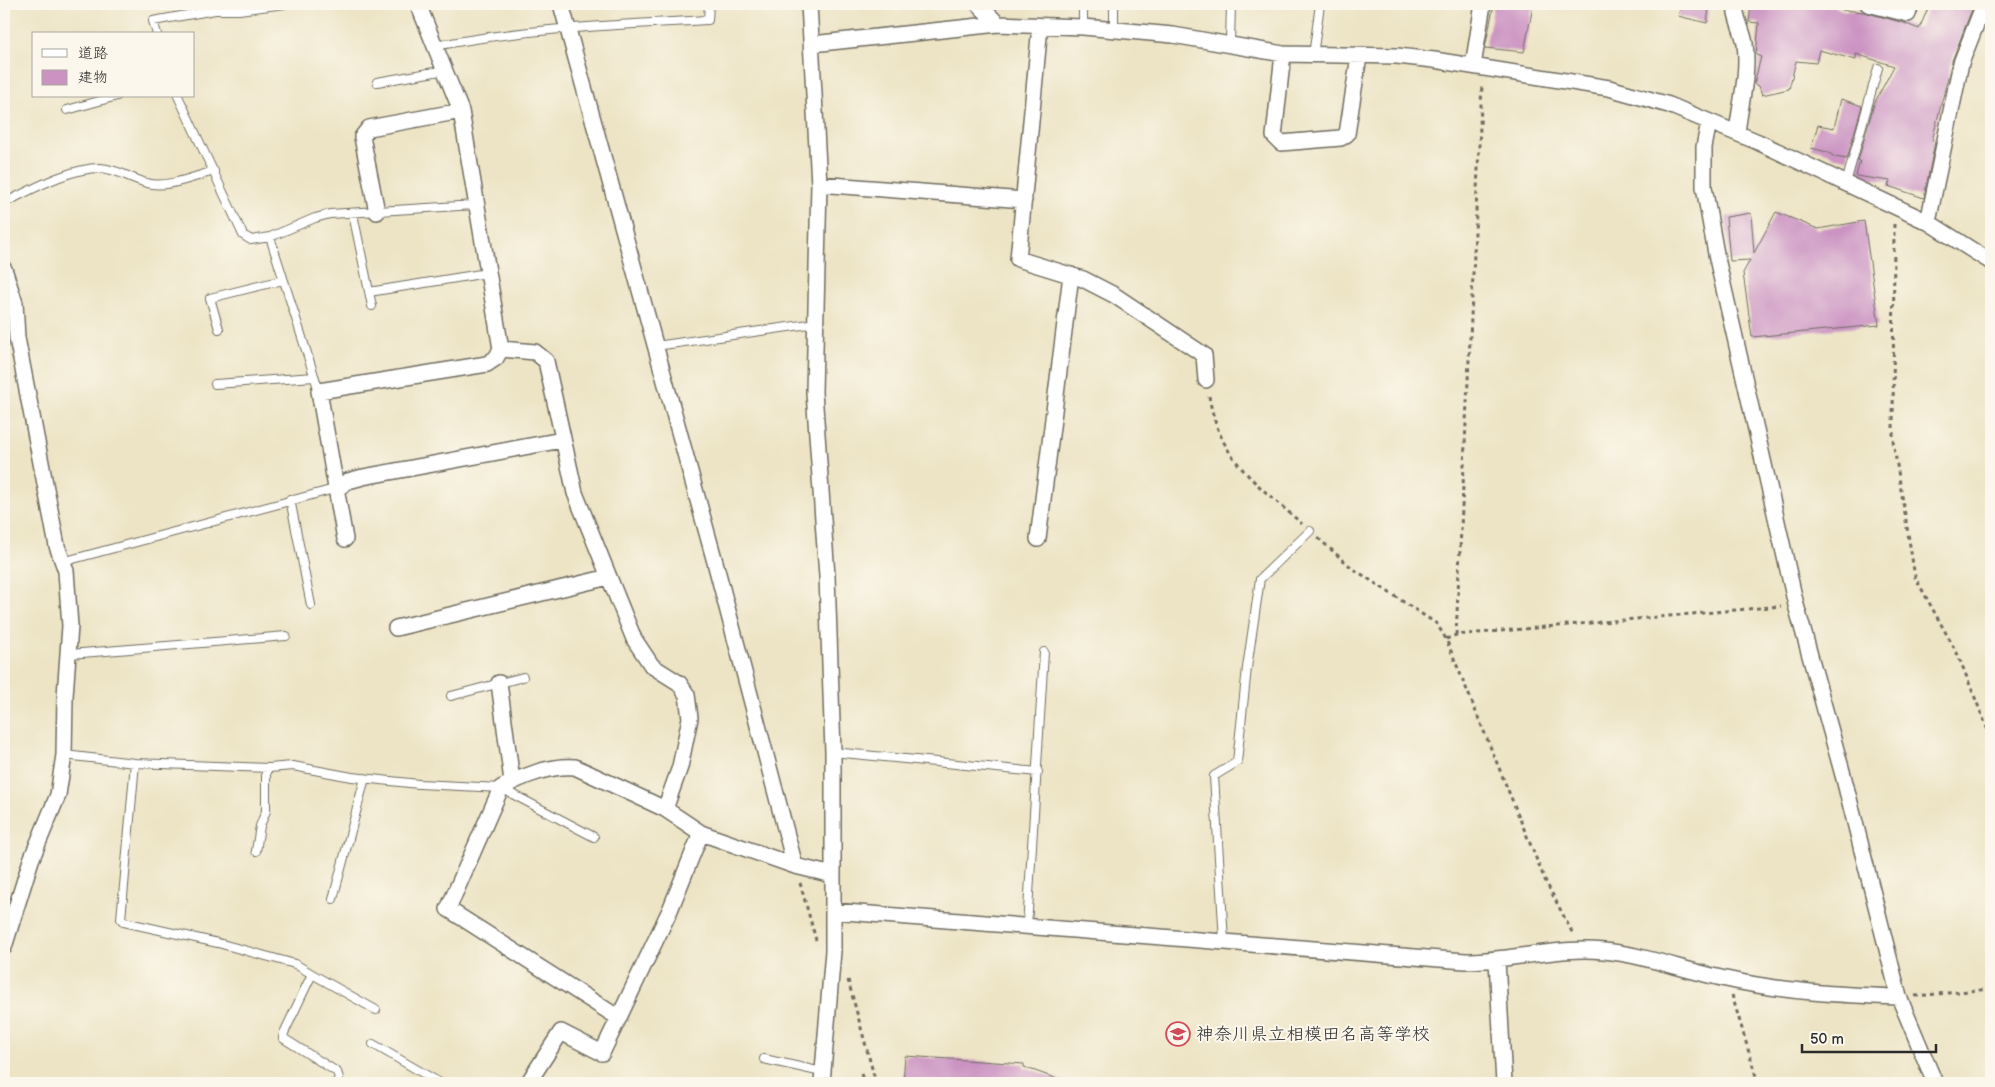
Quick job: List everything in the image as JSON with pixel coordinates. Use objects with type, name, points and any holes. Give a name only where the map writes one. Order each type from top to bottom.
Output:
[{"type":"street","points":[[345,539],[338,488],[316,384],[488,364],[496,358],[501,349],[475,205],[461,111],[418,4]]},
{"type":"street","points":[[562,4],[656,346],[795,866]]},
{"type":"street","points":[[809,4],[819,184],[814,392],[827,576],[833,752],[832,960],[822,1078]]},
{"type":"street","points":[[978,4],[998,24]]},
{"type":"street","points":[[1478,66],[1483,4]]},
{"type":"street","points":[[1735,4],[1735,17],[1745,42],[1746,57],[1737,133]]},
{"type":"street","points":[[1868,4],[1908,14],[1911,4]]},
{"type":"street","points":[[1928,222],[1961,63],[1984,4]]},
{"type":"street","points":[[812,44],[998,24],[1083,26],[1230,44],[1283,54],[1397,56],[1478,66],[1609,88],[1669,105],[1737,133],[1928,222],[1991,262]]},
{"type":"street","points":[[1977,25],[1991,30]]},
{"type":"street","points":[[1040,26],[1018,259],[1083,279],[1114,295],[1204,354],[1206,380]]},
{"type":"street","points":[[1283,54],[1274,136],[1281,143],[1341,138],[1347,134],[1359,56]]},
{"type":"street","points":[[377,212],[362,137],[369,128],[461,111]]},
{"type":"street","points":[[1709,122],[1704,147],[1705,196],[1716,254],[1796,605],[1843,775],[1899,997],[1935,1083]]},
{"type":"street","points":[[819,184],[1024,200]]},
{"type":"street","points":[[4,269],[15,303],[10,340],[57,546],[66,571],[70,654],[65,696],[64,755],[58,795],[31,860],[4,947]]},
{"type":"street","points":[[1038,539],[1071,275]]},
{"type":"street","points":[[501,349],[535,352],[546,361],[575,493],[634,640],[652,666],[679,683],[687,695],[690,718],[680,767],[665,809]]},
{"type":"street","points":[[338,488],[348,481],[363,477],[562,440]]},
{"type":"street","points":[[396,628],[609,577]]},
{"type":"street","points":[[499,684],[507,785],[448,909],[619,1018]]},
{"type":"street","points":[[507,785],[561,766],[575,767],[665,809],[701,832],[795,866],[833,874]]},
{"type":"street","points":[[528,1083],[561,1032],[602,1053],[670,910],[701,832]]},
{"type":"street","points":[[833,911],[1465,961],[1497,961],[1581,949],[1607,951],[1728,980],[1824,995],[1899,997]]},
{"type":"street","points":[[1497,961],[1504,1083]]},
{"type":"lane","points":[[156,32],[153,21],[215,10],[285,4]]},
{"type":"lane","points":[[435,46],[476,38],[568,28],[708,20],[709,4]]},
{"type":"lane","points":[[1083,4],[1083,26]]},
{"type":"lane","points":[[1114,4],[1114,29]]},
{"type":"lane","points":[[1230,44],[1231,4]]},
{"type":"lane","points":[[1313,56],[1320,4]]},
{"type":"lane","points":[[1846,184],[1878,68]]},
{"type":"lane","points":[[377,82],[446,70]]},
{"type":"lane","points":[[67,110],[110,98]]},
{"type":"lane","points":[[179,98],[243,235],[251,240],[270,237],[315,218],[330,214],[475,205]]},
{"type":"lane","points":[[4,203],[63,176],[99,168],[120,172],[147,184],[158,185],[214,171]]},
{"type":"lane","points":[[353,214],[372,306]]},
{"type":"lane","points":[[216,384],[316,384],[270,237]]},
{"type":"lane","points":[[369,292],[487,273]]},
{"type":"lane","points":[[219,329],[210,298],[283,280]]},
{"type":"lane","points":[[656,346],[816,323]]},
{"type":"lane","points":[[62,562],[290,499],[338,488]]},
{"type":"lane","points":[[290,499],[311,605]]},
{"type":"lane","points":[[1224,941],[1214,776],[1237,762],[1247,668],[1260,579],[1310,532]]},
{"type":"lane","points":[[70,654],[286,636]]},
{"type":"lane","points":[[1027,927],[1044,652]]},
{"type":"lane","points":[[451,696],[523,677]]},
{"type":"lane","points":[[833,752],[1038,772]]},
{"type":"lane","points":[[64,755],[136,763],[266,768],[293,766],[365,778],[419,784],[507,785],[594,837]]},
{"type":"lane","points":[[136,763],[121,919],[124,922],[218,943],[295,964],[376,1010]]},
{"type":"lane","points":[[256,851],[260,826],[266,811],[266,768]]},
{"type":"lane","points":[[333,899],[365,778]]},
{"type":"lane","points":[[312,974],[283,1038],[337,1072],[339,1078],[336,1083]]},
{"type":"lane","points":[[374,1044],[440,1083]]},
{"type":"lane","points":[[764,1059],[822,1078]]},
{"type":"path","points":[[1456,635],[1478,66]]},
{"type":"path","points":[[1894,206],[1893,440],[1915,577],[1958,655],[1991,738]]},
{"type":"path","points":[[1206,380],[1216,427],[1242,472],[1352,568],[1437,624],[1446,639],[1545,880],[1581,949]]},
{"type":"path","points":[[1446,639],[1456,635],[1796,605]]},
{"type":"path","points":[[795,866],[819,950]]},
{"type":"path","points":[[847,978],[876,1083]]},
{"type":"path","points":[[1728,980],[1758,1083]]},
{"type":"path","points":[[1899,997],[1991,989]]},
{"type":"path","points":[[862,1074],[864,1083]]},
{"type":"building","points":[[1494,4],[1533,6],[1524,52],[1485,48]]},
{"type":"building","points":[[1682,4],[1696,4],[1709,8],[1707,23],[1678,16]]},
{"type":"building","points":[[1751,4],[1784,8],[1784,4],[1830,4],[1842,10],[1864,12],[1919,29],[1930,4],[1954,9],[1955,4],[1974,4],[1952,61],[1932,141],[1935,142],[1924,198],[1888,186],[1890,181],[1856,176],[1860,161],[1858,161],[1874,104],[1894,66],[1856,54],[1856,60],[1819,50],[1816,63],[1796,61],[1789,89],[1762,95],[1759,86],[1754,84],[1761,57],[1756,55],[1759,23],[1749,22]]},
{"type":"building","points":[[1841,99],[1862,106],[1847,159],[1835,157],[1827,152],[1811,148],[1818,125],[1834,128]]},
{"type":"building","points":[[1776,212],[1818,229],[1864,221],[1879,325],[1752,337],[1743,273],[1750,260],[1730,261],[1726,217],[1751,213],[1754,253]]},
{"type":"building","points":[[905,1056],[1024,1064],[1024,1067],[1063,1081],[1063,1083],[903,1083]]},
{"type":"place","name":"神奈川県立相模田名高等学校","points":[[1178,1034]]}]
